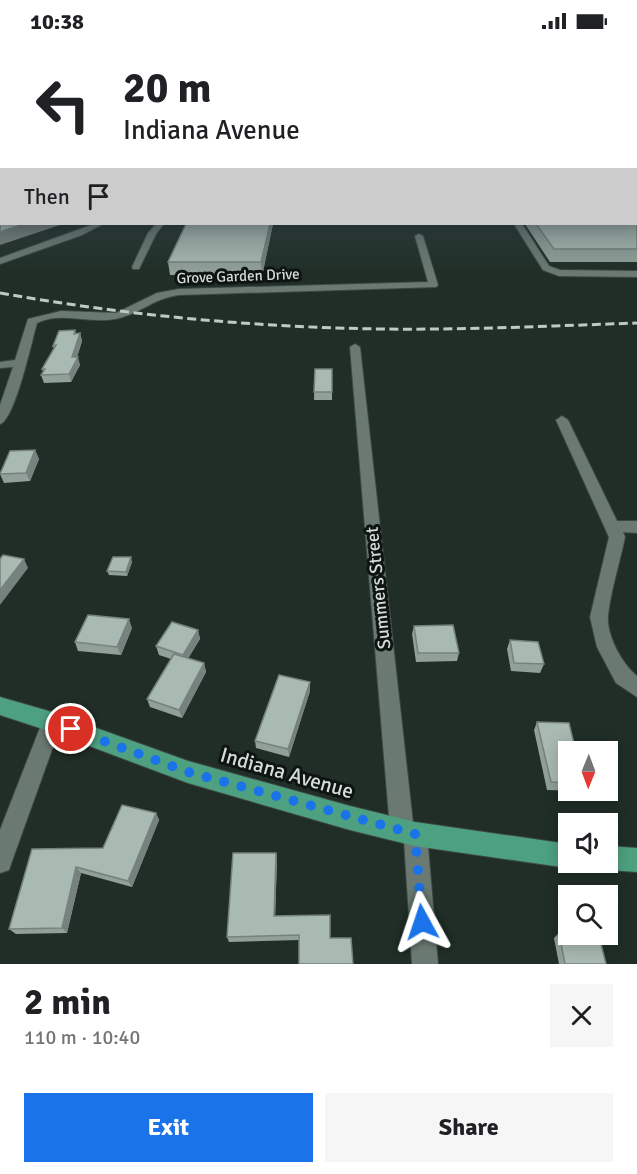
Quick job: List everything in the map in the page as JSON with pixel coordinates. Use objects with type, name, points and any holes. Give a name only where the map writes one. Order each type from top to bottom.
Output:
[{"type":"main road","name":"Indiana Avenue","points":[[0,706],[52,722],[188,772],[351,818],[408,832],[558,854]]},
{"type":"main road","points":[[618,859],[637,860]]},
{"type":"street","points":[[0,261],[97,225]]},
{"type":"street","points":[[136,267],[152,233],[159,225]]},
{"type":"street","points":[[519,225],[546,268],[559,273],[637,274]]},
{"type":"street","name":"Grove Garden Drive","points":[[0,420],[32,321],[40,316],[57,314],[110,318],[127,314],[161,295],[179,292],[433,285],[419,237]]},
{"type":"street","name":"Summers Street","points":[[355,347],[408,832],[425,964]]},
{"type":"street","points":[[0,365],[20,363]]},
{"type":"street","points":[[562,420],[617,537],[599,617],[606,647],[623,677],[637,688]]},
{"type":"street","points":[[612,526],[637,527]]},
{"type":"street","points":[[0,861],[52,722]]},
{"type":"building","points":[[0,225],[21,225],[0,232]]},
{"type":"building","points":[[186,225],[270,225],[261,262],[168,262]]},
{"type":"building","points":[[537,225],[637,225],[637,249],[554,249]]},
{"type":"building","points":[[75,330],[74,334],[80,333],[72,357],[78,357],[69,374],[41,375],[56,345],[53,346],[59,331]]},
{"type":"building","points":[[315,369],[332,369],[332,392],[314,392]]},
{"type":"building","points":[[35,450],[26,473],[0,474],[10,451]]},
{"type":"building","points":[[3,555],[24,559],[0,590],[0,559]]},
{"type":"building","points":[[113,557],[131,557],[126,572],[107,571]]},
{"type":"building","points":[[88,615],[129,619],[117,647],[75,642]]},
{"type":"building","points":[[172,622],[198,630],[183,655],[156,646]]},
{"type":"building","points":[[453,625],[459,653],[418,653],[414,626]]},
{"type":"building","points":[[510,640],[538,642],[544,664],[514,663]]},
{"type":"building","points":[[174,654],[204,663],[179,710],[147,699]]},
{"type":"building","points":[[279,675],[310,682],[288,749],[255,741]]},
{"type":"building","points":[[537,722],[569,723],[573,741],[558,741],[558,782],[551,782]]},
{"type":"building","points":[[122,805],[156,813],[128,881],[76,867],[62,928],[9,929],[32,849],[103,848]]},
{"type":"building","points":[[233,853],[276,853],[274,916],[330,915],[330,938],[351,938],[353,964],[299,964],[299,935],[227,937]]},
{"type":"building","points":[[561,945],[601,945],[606,964],[565,964]]},
{"type":"railway","points":[[0,293],[141,314],[283,326],[411,329],[637,323]]},
{"type":"route","points":[[71,729],[188,772],[415,834],[422,922]]}]
